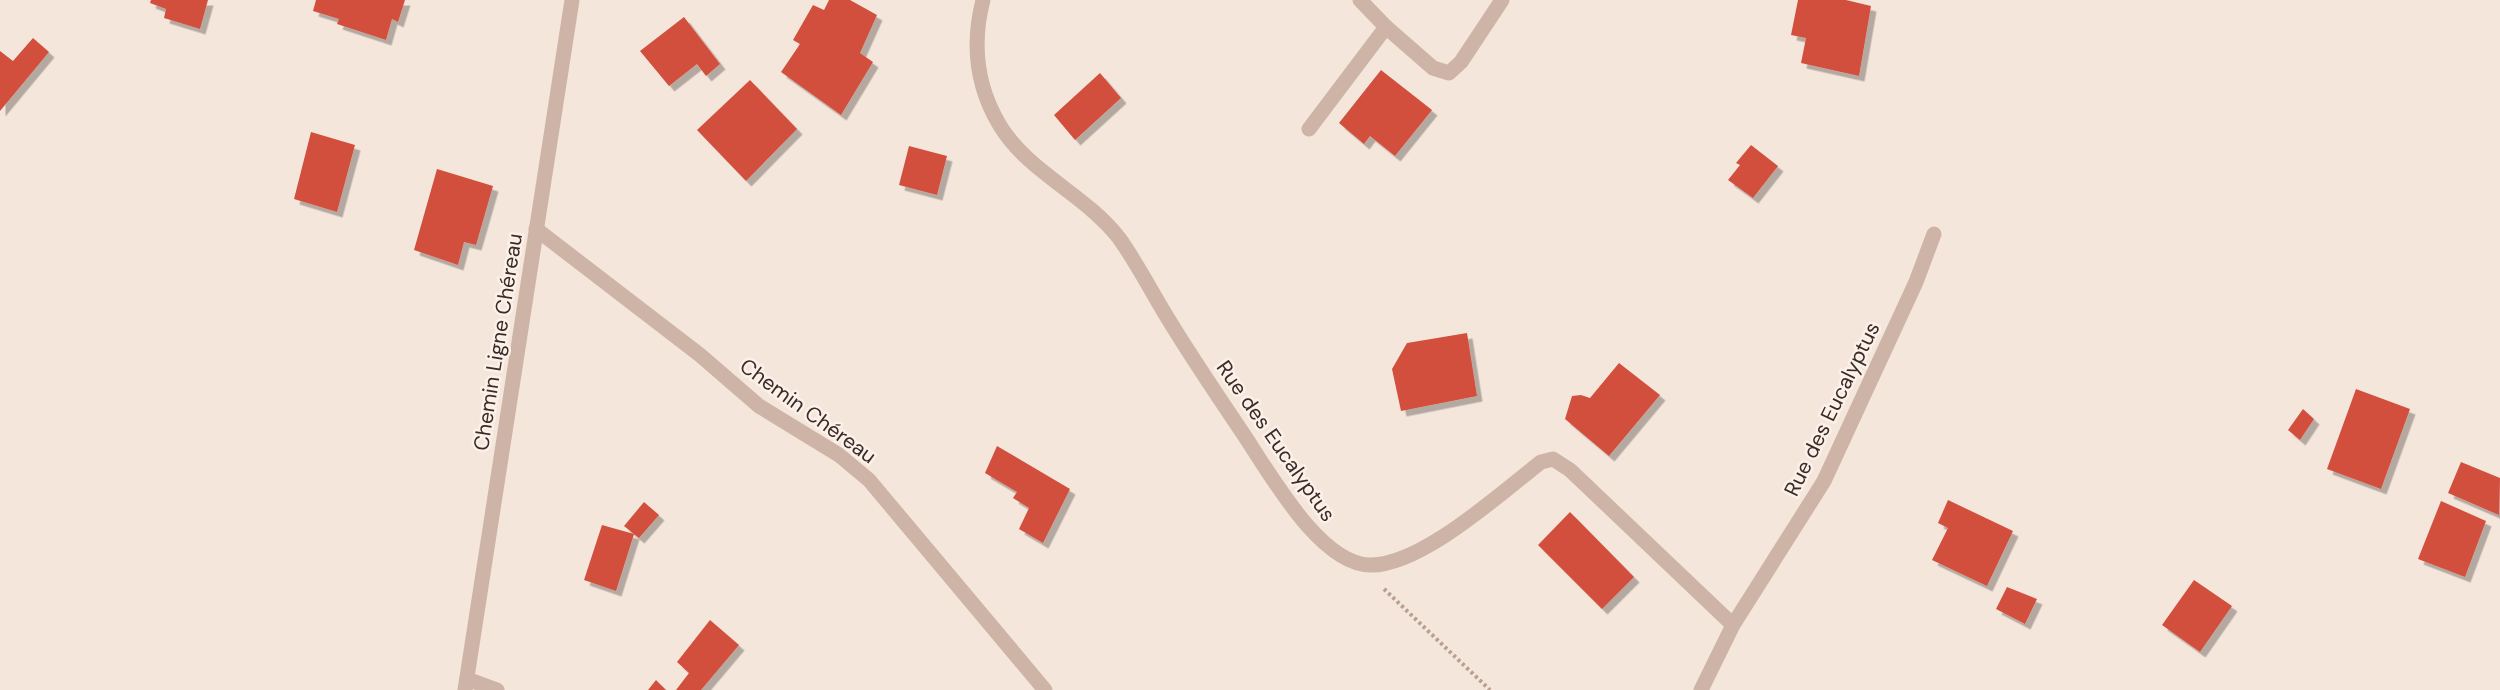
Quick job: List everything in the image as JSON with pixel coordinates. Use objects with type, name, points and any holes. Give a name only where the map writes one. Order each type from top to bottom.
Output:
[{"type":"street","name":"Chemin Ligne Chéreau","points":[[466,685],[572,0]]},
{"type":"street","name":"Rue des Eucalyptus","points":[[982,0],[976,27],[976,59],[983,90],[999,125],[1031,161],[1087,204],[1119,238],[1191,357],[1308,528],[1335,553],[1368,566]]},
{"type":"street","points":[[1360,0],[1386,27],[1433,68],[1449,73],[1461,62],[1502,0]]},
{"type":"street","points":[[1309,129],[1386,27]]},
{"type":"street","name":"Chemin Chéreau","points":[[536,229],[700,355],[759,406],[839,455],[868,480],[1045,690]]},
{"type":"street","name":"Rue des Eucalyptus","points":[[1701,690],[1733,625],[1824,481],[1916,282],[1934,234]]},
{"type":"street","points":[[1368,566],[1394,562],[1441,538],[1541,462],[1553,459],[1570,470],[1733,625]]},
{"type":"street","points":[[466,685],[497,690]]},
{"type":"path","points":[[1368,566],[1389,596],[1490,690]]},
{"type":"building","points":[[151,0],[208,0],[200,29],[164,18],[166,9],[150,3]]},
{"type":"building","points":[[316,0],[405,0],[398,22],[392,19],[386,40],[337,24],[339,19],[313,11]]},
{"type":"building","points":[[829,0],[850,0],[877,15],[860,53],[873,62],[841,115],[781,72],[800,44],[793,40],[813,5],[824,10]]},
{"type":"building","points":[[1798,0],[1846,0],[1871,6],[1859,76],[1801,63],[1806,38],[1791,35]]},
{"type":"building","points":[[684,17],[720,64],[706,76],[697,64],[669,86],[640,51]]},
{"type":"building","points":[[33,38],[49,52],[0,111],[0,51],[13,61]]},
{"type":"building","points":[[1381,70],[1432,110],[1395,156],[1370,136],[1364,144],[1339,123]]},
{"type":"building","points":[[1100,73],[1121,98],[1075,140],[1054,115]]},
{"type":"building","points":[[750,80],[797,129],[746,181],[697,130]]},
{"type":"building","points":[[311,132],[355,145],[337,212],[294,199]]},
{"type":"building","points":[[1751,145],[1778,166],[1753,198],[1728,180],[1740,165],[1736,163]]},
{"type":"building","points":[[909,146],[947,156],[937,195],[899,185]]},
{"type":"building","points":[[437,169],[493,186],[476,245],[464,242],[458,265],[414,250]]},
{"type":"building","points":[[1467,333],[1477,396],[1401,411],[1392,369],[1407,343]]},
{"type":"building","points":[[1619,363],[1660,395],[1609,456],[1565,419],[1572,396],[1581,395],[1590,398]]},
{"type":"building","points":[[2356,389],[2410,409],[2381,489],[2327,469]]},
{"type":"building","points":[[2303,409],[2314,419],[2300,440],[2288,430]]},
{"type":"building","points":[[997,446],[1070,489],[1043,543],[1019,529],[1029,508],[1013,498],[1017,492],[985,473]]},
{"type":"building","points":[[2461,462],[2500,478],[2499,515],[2448,493]]},
{"type":"building","points":[[1948,500],[2013,531],[1987,586],[1932,560],[1948,528],[1938,523]]},
{"type":"building","points":[[2441,501],[2486,521],[2465,577],[2418,559]]},
{"type":"building","points":[[644,502],[659,515],[639,538],[624,526]]},
{"type":"building","points":[[1570,512],[1634,577],[1602,609],[1538,545]]},
{"type":"building","points":[[602,525],[634,534],[616,591],[584,580]]},
{"type":"building","points":[[2194,580],[2232,606],[2200,652],[2162,625]]},
{"type":"building","points":[[2007,587],[2037,599],[2025,624],[1996,609]]},
{"type":"building","points":[[710,620],[739,645],[701,690],[676,690],[689,673],[677,662]]},
{"type":"building","points":[[656,680],[666,690],[648,690]]}]
